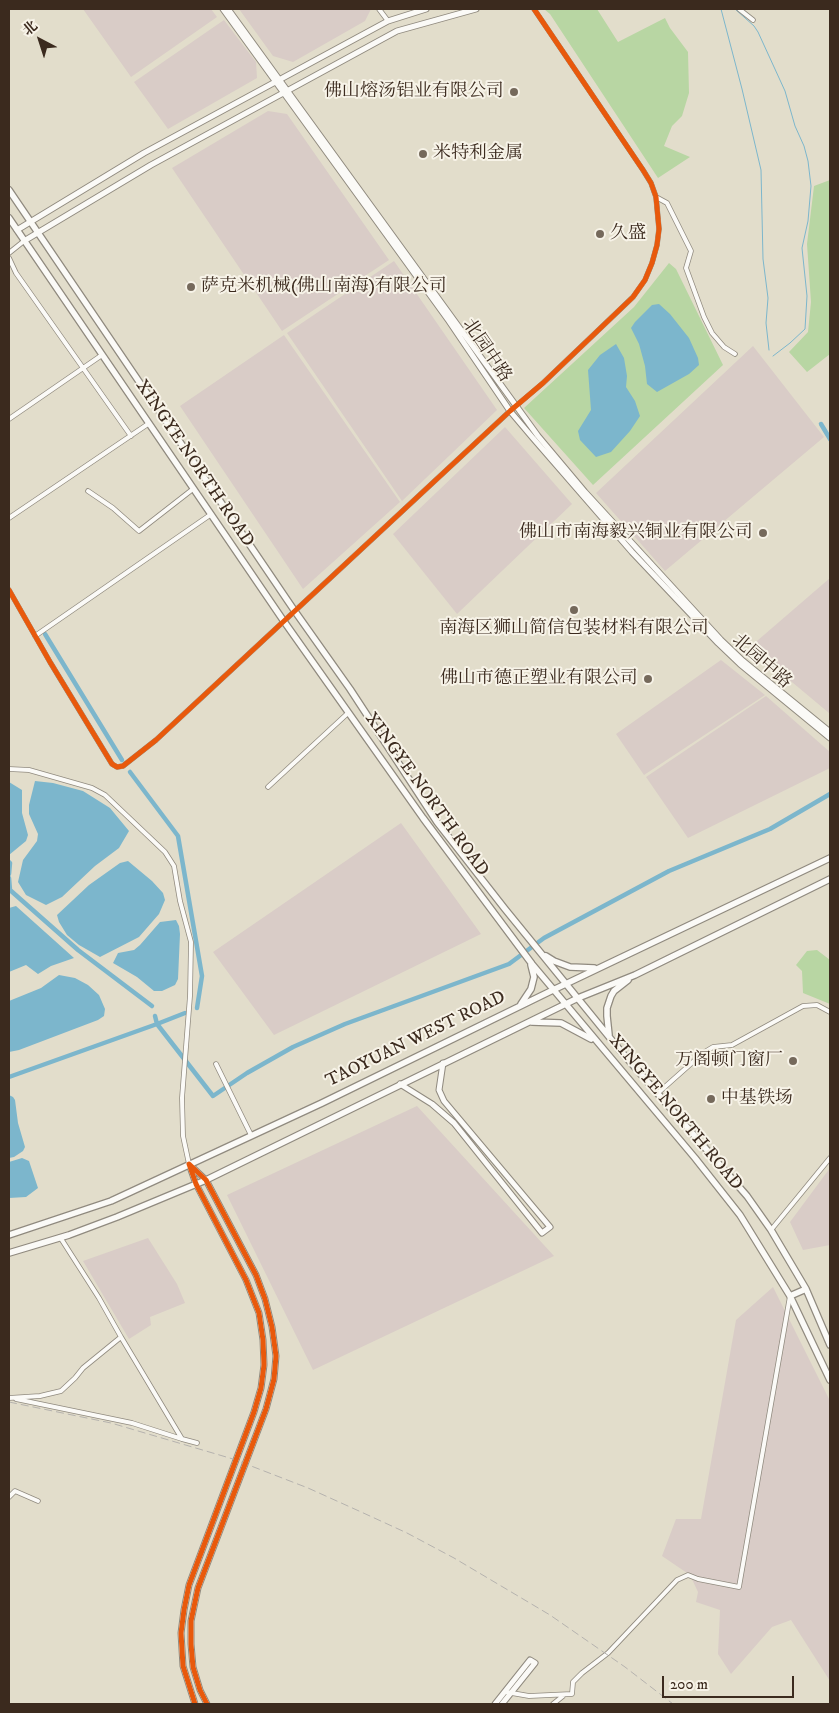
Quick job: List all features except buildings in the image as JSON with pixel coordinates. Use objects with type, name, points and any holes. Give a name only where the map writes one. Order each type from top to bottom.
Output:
[{"type":"main road","name":"XINGYE NORTH ROAD","points":[[9,190],[294,610],[350,689],[437,822],[609,1037],[747,1196],[806,1289],[830,1345]]},
{"type":"main road","name":"XINGYE NORTH ROAD","points":[[9,218],[210,515],[423,818],[531,963],[695,1158],[740,1215],[790,1296],[830,1380]]},
{"type":"main road","name":"TAOYUAN WEST ROAD","points":[[9,1235],[111,1201],[830,858]]},
{"type":"main road","name":"TAOYUAN WEST ROAD","points":[[9,1253],[118,1217],[206,1180],[565,1004],[634,975],[830,879]]},
{"type":"main road","points":[[541,953],[554,961],[576,969],[598,968]]},
{"type":"main road","points":[[520,1006],[531,989],[534,977],[531,963]]},
{"type":"main road","points":[[609,1037],[606,1016],[611,996],[614,991],[634,975]]},
{"type":"main road","points":[[529,1022],[560,1022],[597,1042]]},
{"type":"main road","points":[[790,1296],[806,1289]]},
{"type":"street","name":"北园中路","points":[[223,9],[278,80]]},
{"type":"street","name":"北园中路","points":[[228,9],[538,436],[585,492],[721,640],[743,661],[830,732]]},
{"type":"street","points":[[379,9],[388,21]]},
{"type":"street","points":[[17,230],[144,153],[278,80],[388,21],[426,9]]},
{"type":"street","points":[[9,253],[24,241],[151,165],[397,31],[476,9]]},
{"type":"street","points":[[9,590],[11,598],[112,764],[117,767],[123,766],[156,740],[283,620],[510,411],[543,383],[633,297],[645,280],[657,245],[659,229],[656,197],[651,183],[643,170],[534,9]]},
{"type":"street","points":[[739,9],[752,20]]},
{"type":"street","name":"北园中路","points":[[286,91],[449,321],[510,411],[592,507],[718,643],[740,664],[830,738]]},
{"type":"street","points":[[656,197],[667,203],[690,251],[686,268],[712,333],[724,347],[735,354]]},
{"type":"street","points":[[9,258],[16,273],[131,436]]},
{"type":"street","points":[[9,418],[102,355]]},
{"type":"street","points":[[9,518],[148,424]]},
{"type":"street","points":[[88,490],[113,508],[139,531],[193,489]]},
{"type":"street","points":[[35,636],[210,515]]},
{"type":"street","points":[[268,787],[348,713]]},
{"type":"street","points":[[9,769],[28,770],[92,788],[105,794],[165,852],[174,866],[180,901],[191,942],[190,996],[182,1098],[183,1136],[189,1164],[196,1184],[246,1280],[258,1313],[263,1340],[264,1365],[254,1412],[189,1585],[182,1633],[183,1666],[195,1704]]},
{"type":"street","points":[[658,1094],[713,1047],[732,1045],[803,1006],[817,1005],[830,1012]]},
{"type":"street","points":[[400,1084],[432,1104],[454,1124],[542,1233],[550,1227],[444,1101],[439,1090],[443,1063]]},
{"type":"street","points":[[216,1064],[251,1135]]},
{"type":"street","points":[[770,1230],[830,1158]]},
{"type":"street","points":[[189,1164],[206,1180],[256,1275],[265,1299],[272,1327],[276,1356],[274,1379],[266,1409],[198,1588],[191,1621],[194,1667],[200,1690],[207,1704]]},
{"type":"street","points":[[60,1237],[100,1298],[120,1338],[182,1439]]},
{"type":"street","points":[[246,1280],[256,1275]]},
{"type":"street","points":[[509,1692],[529,1696],[563,1696],[572,1694],[573,1682],[608,1653],[677,1580],[688,1575],[698,1580],[739,1587],[790,1296]]},
{"type":"street","points":[[9,1398],[40,1396],[61,1391],[83,1368],[120,1338]]},
{"type":"street","points":[[9,1398],[132,1423],[197,1443]]},
{"type":"street","points":[[9,1497],[14,1492],[38,1501]]},
{"type":"street","points":[[495,1704],[509,1692],[534,1663],[530,1660],[509,1692],[502,1704]]},
{"type":"street","points":[[553,1704],[563,1696]]},
{"type":"shaded area","points":[[83,9],[211,9],[217,17],[131,77]]},
{"type":"shaded area","points":[[239,9],[371,9],[365,21],[293,62],[273,56]]},
{"type":"shaded area","points":[[224,20],[256,62],[257,78],[168,129],[134,82]]},
{"type":"shaded area","points":[[268,111],[287,114],[389,260],[282,331],[172,168]]},
{"type":"shaded area","points":[[394,261],[497,410],[402,501],[287,333]]},
{"type":"shaded area","points":[[284,335],[400,502],[303,589],[180,406]]},
{"type":"shaded area","points":[[753,346],[824,437],[665,571],[596,493]]},
{"type":"shaded area","points":[[505,427],[572,504],[457,614],[393,534]]},
{"type":"shaded area","points":[[830,578],[830,712],[829,713],[750,647]]},
{"type":"shaded area","points":[[721,660],[765,695],[644,775],[616,734]]},
{"type":"shaded area","points":[[766,696],[830,752],[830,768],[688,838],[646,777]]},
{"type":"shaded area","points":[[401,823],[481,934],[274,1035],[213,952]]},
{"type":"shaded area","points":[[417,1106],[554,1256],[313,1370],[227,1195]]},
{"type":"shaded area","points":[[830,1168],[830,1245],[803,1250],[790,1222]]},
{"type":"shaded area","points":[[148,1238],[177,1284],[185,1303],[150,1317],[151,1325],[129,1339],[83,1261]]},
{"type":"shaded area","points":[[773,1287],[830,1401],[830,1681],[791,1620],[772,1627],[731,1674],[718,1654],[720,1610],[696,1602],[698,1592],[690,1575],[662,1556],[676,1519],[701,1519],[736,1320]]},
{"type":"green space","points":[[544,9],[597,9],[618,42],[665,18],[688,52],[689,93],[682,116],[672,126],[664,146],[690,157],[658,178],[550,14]]},
{"type":"green space","points":[[830,180],[830,354],[807,372],[789,352],[808,332],[811,302],[807,244],[814,186]]},
{"type":"green space","points":[[669,263],[676,269],[723,365],[593,485],[524,408],[634,307]]},
{"type":"green space","points":[[817,950],[830,960],[830,1004],[803,993],[802,971],[796,965],[807,951]]},
{"type":"water","points":[[659,304],[670,314],[689,338],[699,365],[689,374],[657,392],[647,384],[645,366],[639,344],[631,328],[652,305]]},
{"type":"water","points":[[616,344],[624,358],[627,376],[626,387],[635,401],[640,416],[630,431],[611,452],[596,457],[580,440],[578,431],[591,410],[588,370],[600,355]]},
{"type":"water","points":[[35,781],[53,783],[83,791],[110,808],[129,831],[119,848],[95,866],[62,897],[46,905],[26,895],[18,882],[23,860],[37,841],[38,834],[29,814],[29,805]]},
{"type":"water","points":[[9,782],[22,790],[22,813],[28,835],[26,841],[9,855]]},
{"type":"water","points":[[128,861],[152,881],[163,893],[165,900],[159,914],[139,937],[100,957],[79,945],[67,935],[57,915],[89,885],[120,863]]},
{"type":"water","points":[[16,906],[74,958],[51,966],[38,974],[26,965],[9,972],[9,908]]},
{"type":"water","points":[[176,920],[180,934],[178,979],[175,985],[162,991],[154,991],[137,977],[113,963],[118,953],[134,950],[160,922]]},
{"type":"water","points":[[59,975],[75,978],[88,985],[99,995],[105,1009],[104,1016],[19,1050],[9,1052],[9,1001],[41,988]]},
{"type":"water","points":[[9,1095],[15,1100],[18,1123],[25,1147],[23,1151],[9,1158]]},
{"type":"water","points":[[22,1158],[29,1161],[38,1188],[26,1197],[9,1198],[9,1162]]},
{"type":"waterway","points":[[721,9],[761,170],[763,259],[768,298],[766,323],[769,350]]},
{"type":"waterway","points":[[735,9],[758,32],[785,91],[795,126],[804,146],[811,186],[808,221],[802,248],[807,296],[805,329],[773,356]]},
{"type":"waterway","points":[[821,424],[830,439]]},
{"type":"waterway","points":[[45,634],[122,760]]},
{"type":"waterway","points":[[130,772],[178,836],[202,976],[197,1008]]},
{"type":"waterway","points":[[9,1077],[157,1024],[213,1096],[247,1073],[293,1047],[345,1024],[509,964],[544,938],[669,871],[770,829],[830,794]]},
{"type":"waterway","points":[[9,862],[9,874]]},
{"type":"waterway","points":[[9,878],[10,890],[78,950],[152,1006]]},
{"type":"waterway","points":[[155,1016],[157,1024],[185,1013]]},
{"type":"railway","points":[[9,1402],[111,1423],[233,1459],[308,1488],[359,1511],[407,1533],[454,1558],[550,1615],[625,1667],[673,1704]]},
{"type":"cycle path","points":[[9,590],[112,764],[117,767],[123,766],[156,740],[510,411],[543,383],[633,297],[645,280],[657,245],[659,229],[656,197],[651,183],[643,170],[534,9]]},
{"type":"cycle path","points":[[195,1704],[183,1666],[181,1633],[189,1585],[254,1412],[261,1388],[264,1365],[259,1313],[246,1280],[196,1184],[189,1164],[206,1180],[256,1275],[265,1299],[272,1327],[276,1356],[274,1379],[266,1409],[198,1588],[191,1621],[193,1667],[200,1690],[207,1704]]},
{"type":"place","name":"佛山熔汤铝业有限公司","points":[[514,92]]},
{"type":"place","name":"米特利金属","points":[[423,154]]},
{"type":"place","name":"久盛","points":[[600,234]]},
{"type":"place","name":"萨克米机械(佛山南海)有限公司","points":[[191,287]]},
{"type":"place","name":"佛山市南海毅兴铜业有限公司","points":[[763,533]]},
{"type":"place","name":"南海区狮山简信包装材料有限公司","points":[[574,610]]},
{"type":"place","name":"佛山市德正塑业有限公司","points":[[648,679]]},
{"type":"place","name":"万阁顿门窗厂","points":[[793,1061]]},
{"type":"place","name":"中基铁场","points":[[711,1099]]}]
